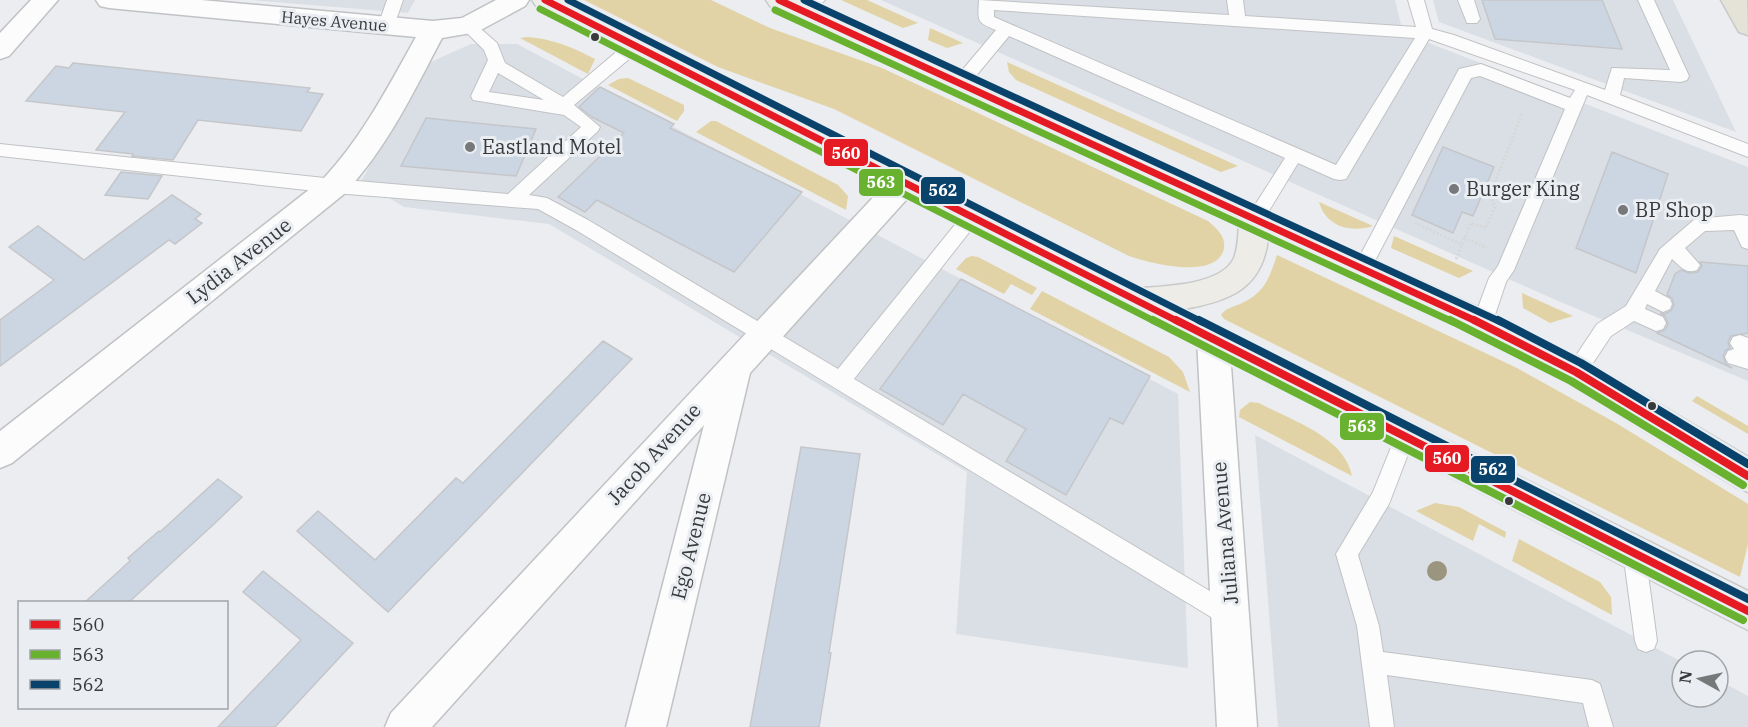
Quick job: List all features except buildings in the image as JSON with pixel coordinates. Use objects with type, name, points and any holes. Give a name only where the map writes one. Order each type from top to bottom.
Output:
[{"type":"highway","points":[[1734,0],[1748,26]]},
{"type":"main road","points":[[545,0],[1748,611]]},
{"type":"main road","points":[[779,0],[811,6],[960,84],[1482,324],[1576,372],[1748,476]]},
{"type":"main road","points":[[1139,301],[1183,296],[1228,282],[1243,269],[1250,255],[1255,219]]},
{"type":"street","points":[[0,50],[45,0]]},
{"type":"street","name":"Hayes Avenue","points":[[110,0],[193,4],[432,30],[468,26],[516,0]]},
{"type":"street","name":"Lydia Avenue","points":[[0,452],[334,186],[351,170],[370,144],[432,30]]},
{"type":"street","name":"Jacob Avenue","points":[[405,727],[905,182]]},
{"type":"street","name":"Juliana Avenue","points":[[1213,338],[1215,409],[1232,617],[1237,727]]},
{"type":"street","name":"Ego Avenue","points":[[646,727],[735,366]]},
{"type":"lane","points":[[386,26],[393,10],[394,0]]},
{"type":"lane","points":[[1235,0],[1238,22]]},
{"type":"lane","points":[[1416,0],[1425,33],[1340,174],[986,20],[987,3],[1238,22],[1425,33],[1449,39],[1582,87],[1748,151]]},
{"type":"lane","points":[[1466,0],[1472,19]]},
{"type":"lane","points":[[1611,98],[1618,72],[1681,76],[1646,0]]},
{"type":"lane","points":[[468,26],[491,48],[495,62],[480,96],[565,108],[634,46]]},
{"type":"lane","points":[[960,84],[1006,29]]},
{"type":"lane","points":[[495,62],[592,127],[511,201]]},
{"type":"lane","points":[[1362,269],[1465,73],[1481,70],[1574,106]]},
{"type":"lane","points":[[1482,324],[1498,278],[1504,270],[1582,87]]},
{"type":"lane","points":[[0,150],[334,186],[541,203],[1232,617]]},
{"type":"lane","points":[[1255,219],[1295,154]]},
{"type":"lane","points":[[841,381],[972,216]]},
{"type":"lane","points":[[1576,372],[1604,330],[1633,312],[1666,254],[1701,224],[1744,222],[1748,242]]},
{"type":"lane","points":[[1672,248],[1691,265]]},
{"type":"lane","points":[[1644,294],[1663,304]]},
{"type":"lane","points":[[1633,312],[1656,323]]},
{"type":"lane","points":[[1382,727],[1368,626],[1347,554],[1382,497],[1405,436]]},
{"type":"lane","points":[[1634,552],[1646,641]]},
{"type":"lane","points":[[1373,662],[1592,692],[1601,727]]},
{"type":"path","points":[[1456,259],[1471,222],[1486,228],[1495,207],[1490,195],[1522,114]]},
{"type":"path","points":[[1409,230],[1412,222],[1461,244]]},
{"type":"path","points":[[1464,238],[1496,252]]},
{"type":"shaded area","points":[[252,0],[415,0],[408,13]]},
{"type":"shaded area","points":[[584,0],[711,0],[770,28],[882,68],[1208,221],[1222,236],[1224,248],[1219,258],[1197,267],[1166,265],[1129,256],[834,109],[718,67]]},
{"type":"shaded area","points":[[841,0],[867,0],[918,23],[903,28]]},
{"type":"shaded area","points":[[881,0],[1395,0],[1403,33],[1748,167],[1748,381],[1556,300]]},
{"type":"shaded area","points":[[1433,0],[1673,0],[1736,132],[1439,22]]},
{"type":"shaded area","points":[[930,28],[963,43],[947,48],[928,40]]},
{"type":"shaded area","points":[[527,37],[562,44],[595,59],[588,74],[520,38]]},
{"type":"shaded area","points":[[471,44],[517,44],[1178,394],[1188,668],[956,634],[967,472],[549,224],[404,207],[361,181],[431,62]]},
{"type":"shaded area","points":[[1007,62],[1238,166],[1221,172],[1016,80],[1009,72]]},
{"type":"shaded area","points":[[628,78],[684,105],[684,111],[677,121],[608,85],[619,79]]},
{"type":"shaded area","points":[[711,121],[716,121],[838,185],[848,196],[846,210],[696,132]]},
{"type":"shaded area","points":[[1319,202],[1373,226],[1356,229],[1340,226],[1327,217]]},
{"type":"shaded area","points":[[1394,236],[1473,271],[1459,278],[1391,248]]},
{"type":"shaded area","points":[[1277,255],[1517,368],[1616,423],[1748,504],[1748,544],[1740,577],[1224,319],[1221,315],[1225,311],[1250,299],[1266,283]]},
{"type":"shaded area","points":[[972,256],[1037,288],[1032,295],[1011,284],[1004,294],[956,269],[966,258]]},
{"type":"shaded area","points":[[1042,291],[1169,357],[1183,372],[1190,392],[1030,309]]},
{"type":"shaded area","points":[[1522,293],[1573,316],[1550,323],[1523,308]]},
{"type":"shaded area","points":[[1697,396],[1748,426],[1748,434],[1692,401]]},
{"type":"shaded area","points":[[1250,402],[1259,403],[1286,416],[1328,440],[1347,462],[1352,476],[1239,417],[1240,410]]},
{"type":"shaded area","points":[[1255,435],[1670,656],[1670,709],[1730,709],[1730,686],[1748,696],[1748,727],[1278,727]]},
{"type":"shaded area","points":[[1435,503],[1459,507],[1506,532],[1505,538],[1479,524],[1473,541],[1416,511]]},
{"type":"shaded area","points":[[1519,539],[1600,582],[1611,597],[1612,615],[1512,561]]},
{"type":"transit line","name":"560","points":[[545,0],[1748,611]]},
{"type":"transit line","name":"562","points":[[568,0],[1748,599]]},
{"type":"transit line","name":"560","points":[[779,0],[1482,324],[1576,372],[1748,476]]},
{"type":"transit line","name":"562","points":[[804,0],[1487,315],[1581,363],[1748,464]]},
{"type":"transit line","name":"563","points":[[540,9],[1743,620]]},
{"type":"transit line","name":"563","points":[[775,10],[1477,333],[1571,381],[1743,485]]},
{"type":"place","name":"Eastland Motel","points":[[470,147]]},
{"type":"place","name":"Burger King","points":[[1454,189]]},
{"type":"place","name":"BP Shop","points":[[1623,210]]}]
